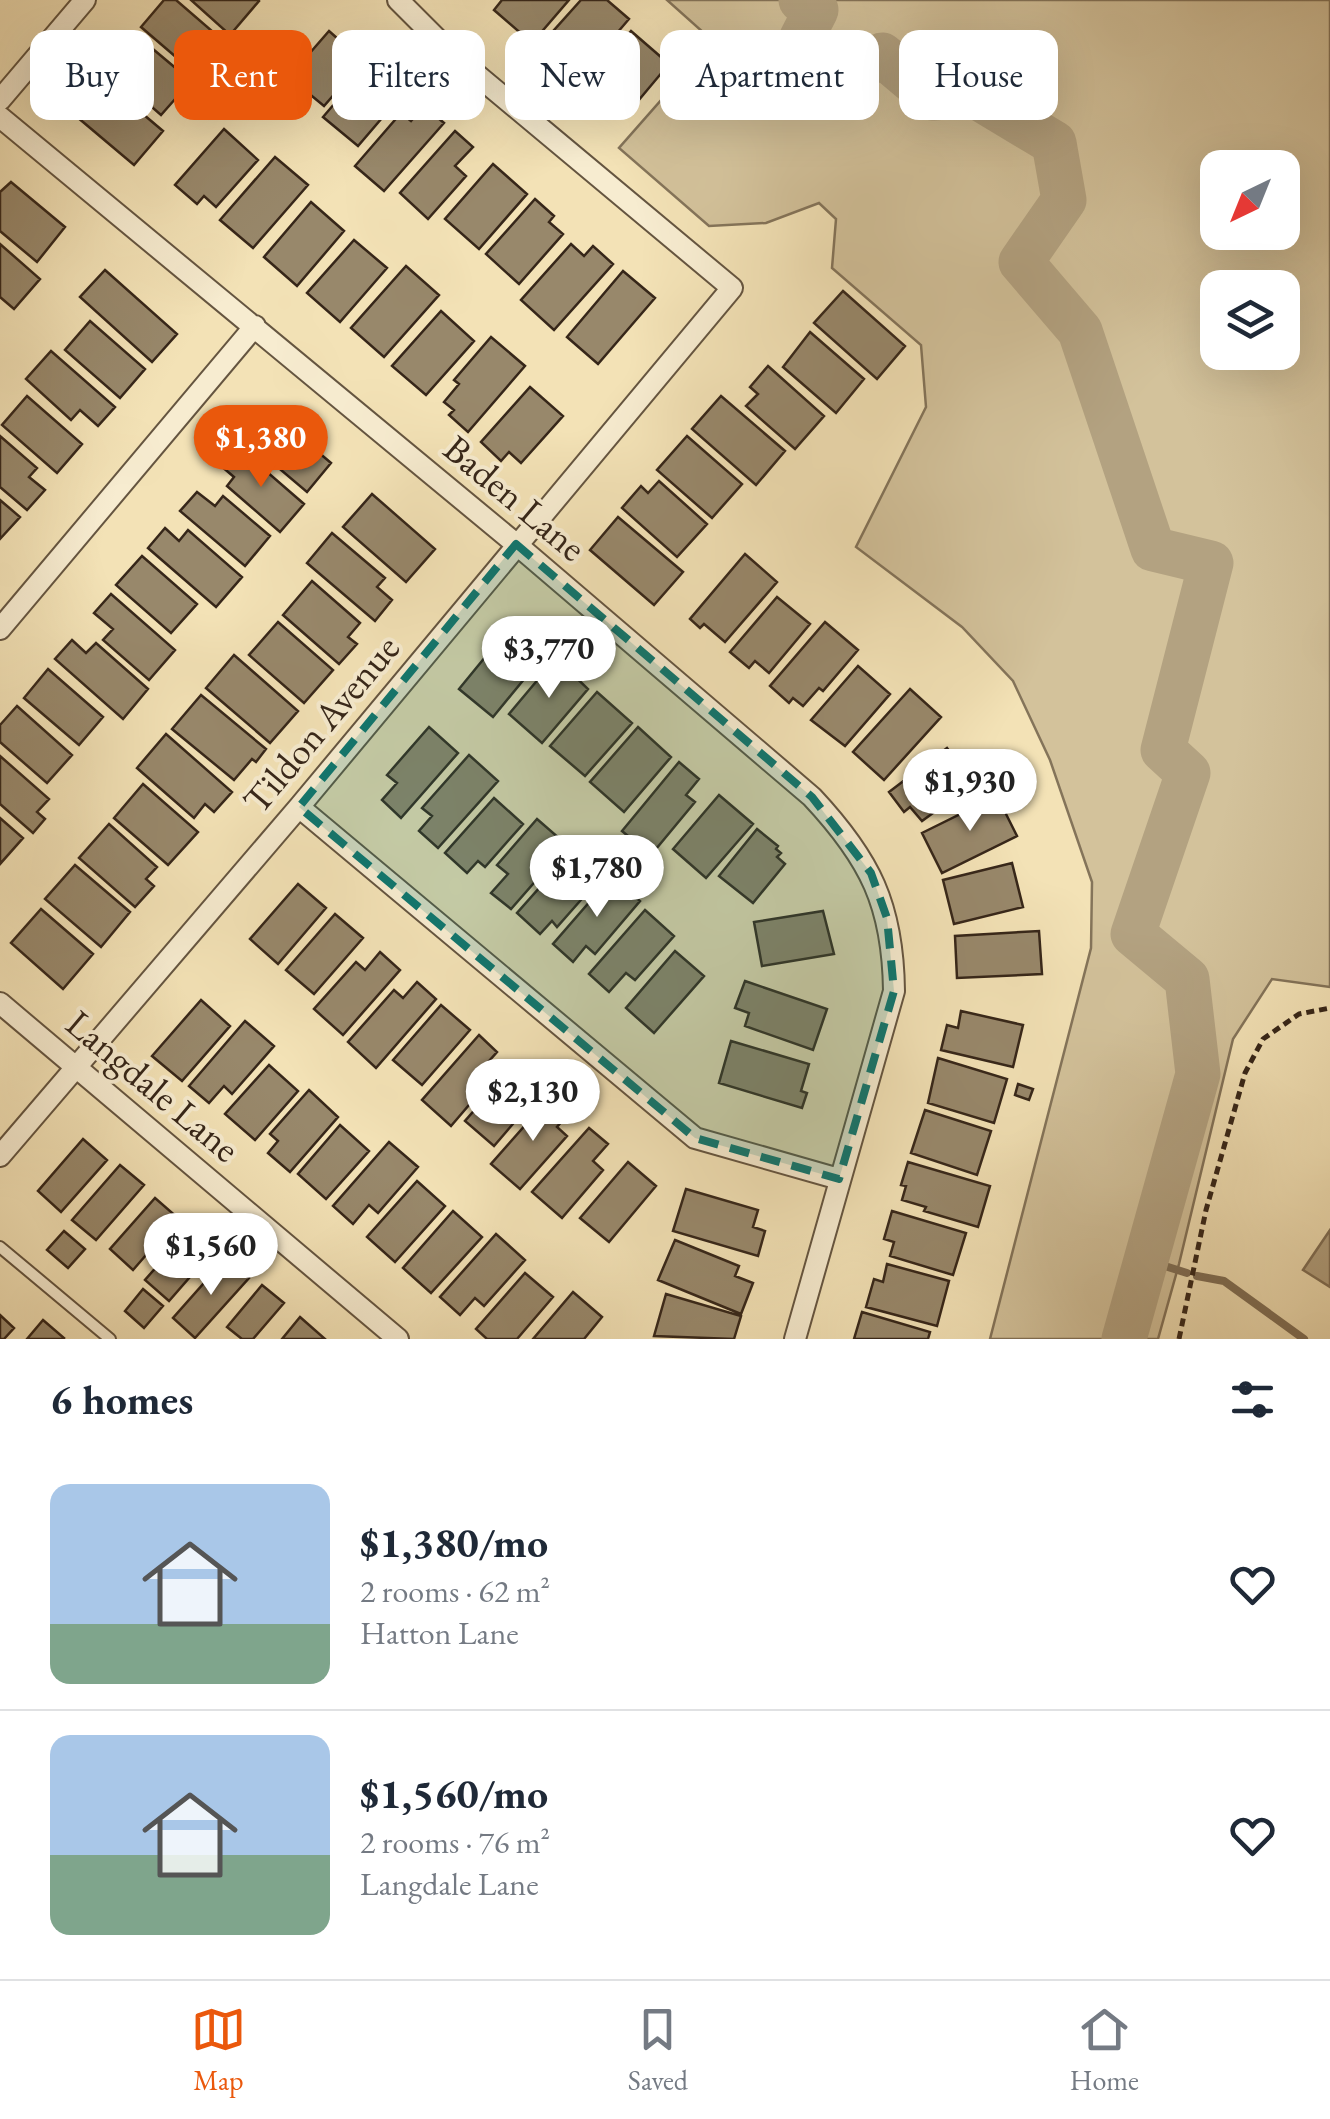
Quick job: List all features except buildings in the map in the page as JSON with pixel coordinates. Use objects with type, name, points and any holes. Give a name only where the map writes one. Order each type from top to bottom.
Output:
[{"type":"street","points":[[0,100],[85,0]]},
{"type":"street","name":"Tildon Avenue","points":[[0,1156],[299,807],[732,288],[453,55],[398,0]]},
{"type":"street","name":"Baden Lane","points":[[0,117],[516,544],[812,797],[847,834],[871,874],[887,918],[894,954],[894,991],[795,1339]]},
{"type":"street","points":[[0,629],[254,326]]},
{"type":"street","points":[[299,807],[696,1138],[839,1180]]},
{"type":"street","name":"Langdale Lane","points":[[0,1003],[398,1339]]},
{"type":"lane","points":[[0,1246],[110,1339]]},
{"type":"path","points":[[1178,1339],[1206,1210],[1245,1073],[1263,1039],[1299,1014],[1330,1008]]},
{"type":"highlighted area","points":[[516,544],[812,797],[871,873],[887,918],[894,991],[839,1179],[695,1138],[299,807]]},
{"type":"shaded area","points":[[667,0],[1330,0],[1330,987],[1272,979],[1233,1039],[1158,1339],[990,1339],[1091,948],[1092,882],[1050,760],[1013,681],[962,627],[856,547],[926,407],[921,345],[832,268],[836,219],[819,203],[766,223],[709,226],[619,148],[660,101],[660,120],[879,120],[879,30],[701,30]]},
{"type":"shaded area","points":[[1330,1230],[1330,1287],[1303,1270]]},
{"type":"waterway","points":[[801,0],[816,10],[790,61],[827,88],[882,55],[933,98],[974,95],[1054,143],[1064,200],[1021,262],[1080,331],[1153,549],[1211,563],[1163,750],[1188,773],[1133,934],[1187,979],[1198,1074],[1124,1339]]},
{"type":"waterway","points":[[1146,1260],[1187,1273]]},
{"type":"waterway","points":[[1197,1276],[1224,1281],[1304,1339]]}]
